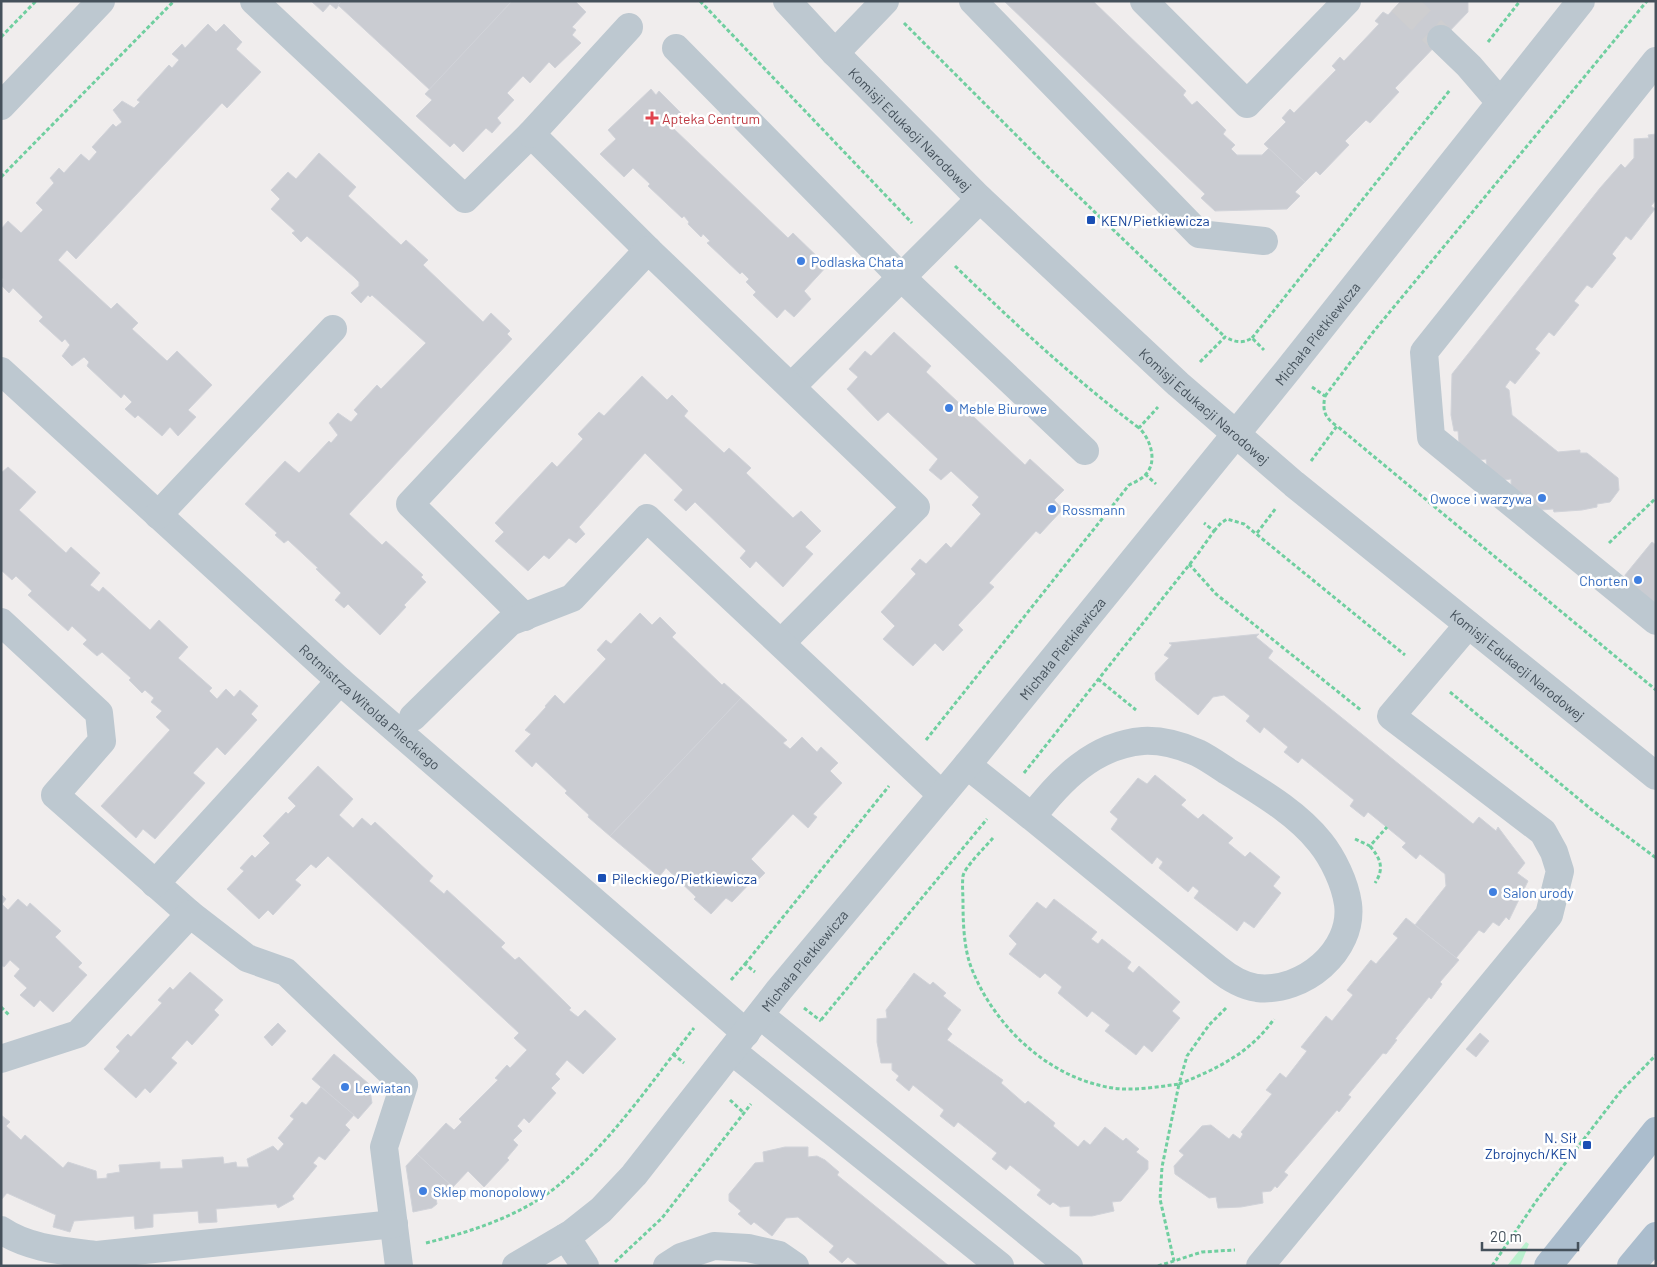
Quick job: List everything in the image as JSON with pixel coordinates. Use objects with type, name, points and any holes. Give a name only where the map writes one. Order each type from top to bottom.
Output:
[{"type":"main road","points":[[1548,1266],[1656,1130]]},
{"type":"main road","points":[[1631,1266],[1656,1236]]},
{"type":"street","points":[[1,106],[101,1]]},
{"type":"street","points":[[254,1],[465,199],[531,134],[629,27]]},
{"type":"street","name":"Komisji Edukacji Narodowej","points":[[787,1],[835,53],[980,199],[1178,384],[1294,484],[1656,776]]},
{"type":"street","points":[[973,1],[1199,234],[1264,241]]},
{"type":"street","points":[[1144,1],[1247,104],[1347,1]]},
{"type":"street","name":"Michała Pietkiewicza","points":[[516,1266],[566,1237],[601,1210],[634,1175],[779,990],[967,765],[1237,433],[1581,1]]},
{"type":"street","points":[[835,53],[884,2]]},
{"type":"street","points":[[1441,39],[1470,66],[1500,102]]},
{"type":"street","points":[[676,48],[901,277],[1086,451]]},
{"type":"street","points":[[1656,61],[1424,352],[1431,438],[1656,621]]},
{"type":"street","points":[[531,134],[648,250],[792,386],[916,507],[781,644]]},
{"type":"street","points":[[792,386],[980,199]]},
{"type":"street","points":[[525,617],[410,504],[648,250]]},
{"type":"street","points":[[158,515],[333,329]]},
{"type":"street","name":"Rotmistrza Witolda Pileckiego","points":[[1,371],[340,682],[746,1033]]},
{"type":"street","points":[[413,717],[510,622],[572,598],[647,518],[942,795]]},
{"type":"street","points":[[1,622],[99,713],[102,741],[55,795],[190,914],[246,958],[286,972],[404,1085],[384,1147],[398,1258]]},
{"type":"street","points":[[1260,1266],[1549,915],[1560,871],[1554,852],[1542,832],[1391,716],[1468,625]]},
{"type":"street","points":[[155,884],[340,682]]},
{"type":"street","points":[[967,765],[1228,977],[1258,988],[1296,983],[1318,969],[1332,956],[1341,940],[1348,919],[1348,903],[1340,875],[1320,842],[1292,815],[1199,754],[1169,744],[1144,741],[1109,748],[1082,764],[1051,792],[1032,817]]},
{"type":"street","points":[[1,1059],[78,1034],[190,914]]},
{"type":"street","points":[[746,1033],[799,1047],[1069,1266]]},
{"type":"street","points":[[746,1033],[770,1082],[778,1086],[1000,1266]]},
{"type":"street","points":[[1,1230],[11,1236],[55,1250],[98,1255],[394,1224]]},
{"type":"street","points":[[566,1237],[585,1266]]},
{"type":"street","points":[[667,1266],[681,1257],[714,1246],[748,1248],[779,1255],[795,1266]]},
{"type":"path","points":[[1,38],[36,1]]},
{"type":"path","points":[[1,177],[174,1]]},
{"type":"path","points":[[884,2],[1052,170],[1225,337],[1236,342],[1246,342],[1252,338],[1520,1]]},
{"type":"path","points":[[1647,1],[1374,331],[1325,396],[1324,412],[1327,419],[1656,690]]},
{"type":"path","points":[[1195,368],[1225,337]]},
{"type":"path","points":[[1252,338],[1271,356]]},
{"type":"path","points":[[1306,383],[1325,396]]},
{"type":"path","points":[[726,985],[745,964],[1130,486],[1146,474],[1151,466],[1152,454],[1145,434],[1139,428],[1162,401]]},
{"type":"path","points":[[799,1047],[1006,796],[1221,522],[1227,519],[1244,524],[1257,533],[1337,426]]},
{"type":"path","points":[[1146,474],[1179,504],[1214,531]]},
{"type":"path","points":[[1587,565],[1656,498]]},
{"type":"path","points":[[1592,810],[1656,858]]},
{"type":"path","points":[[993,838],[963,874],[963,924],[970,965],[988,1002],[1008,1029],[1028,1048],[1063,1072],[1107,1087],[1146,1088],[1179,1084],[1210,1072],[1238,1057],[1264,1034],[1296,983]]},
{"type":"path","points":[[745,964],[821,1020]]},
{"type":"path","points":[[1174,1261],[1160,1199],[1162,1167],[1179,1084],[1187,1056],[1209,1025],[1231,1002],[1258,988]]},
{"type":"path","points":[[1,1007],[10,1016]]},
{"type":"path","points":[[398,1258],[474,1231],[523,1209],[559,1185],[587,1159],[615,1127],[696,1026]]},
{"type":"path","points":[[1492,1266],[1537,1200],[1620,1092],[1656,1055]]},
{"type":"path","points":[[611,1266],[662,1218],[770,1082]]},
{"type":"green space","points":[[1526,1242],[1529,1244],[1520,1266],[1507,1266]]},
{"type":"building","points":[[311,1],[342,1],[336,9],[330,4],[323,12]]},
{"type":"building","points":[[342,1],[512,1],[430,90],[338,5]]},
{"type":"building","points":[[512,1],[575,1],[586,12],[572,27],[576,30],[572,35],[581,43],[555,68],[549,62],[530,83],[523,76],[507,93],[514,100],[497,118],[501,123],[492,133],[486,128],[463,152],[454,143],[450,147],[416,116],[432,100],[425,94]]},
{"type":"building","points":[[1004,1],[1093,1],[1186,91],[1183,95],[1192,105],[1197,101],[1226,130],[1223,134],[1235,145],[1231,149],[1237,155],[1262,155],[1269,148],[1305,182],[1295,192],[1300,196],[1287,209],[1215,211],[1201,198],[1205,194]]},
{"type":"building","points":[[1401,1],[1468,1],[1468,12],[1395,88],[1399,92],[1370,123],[1366,120],[1345,141],[1349,145],[1320,175],[1316,171],[1305,182],[1264,144],[1286,122],[1282,118],[1290,109],[1294,113],[1336,70],[1332,66],[1340,57],[1344,61],[1379,24],[1375,21],[1383,12],[1388,15]]},
{"type":"building","points":[[208,24],[216,32],[224,24],[242,42],[236,49],[261,72],[227,108],[222,103],[76,259],[67,250],[58,260],[111,309],[117,303],[138,323],[132,329],[167,361],[177,351],[212,385],[188,410],[196,417],[178,436],[170,427],[162,436],[138,415],[135,418],[125,409],[132,402],[124,394],[121,398],[87,366],[89,362],[84,357],[72,366],[62,356],[70,345],[65,339],[62,342],[39,321],[43,317],[13,288],[9,293],[1,285],[3,279],[1,277],[1,229],[8,221],[21,233],[43,210],[36,203],[54,183],[50,178],[59,168],[64,173],[81,154],[89,161],[97,152],[92,147],[113,124],[116,127],[122,122],[113,110],[122,101],[134,108],[140,102],[137,100],[169,65],[172,68],[179,60],[172,54],[182,44],[185,48]]},
{"type":"building","points":[[651,89],[656,95],[659,91],[684,116],[673,128],[788,238],[793,233],[827,266],[804,291],[811,299],[794,317],[785,309],[777,318],[753,295],[756,292],[746,282],[749,279],[742,272],[740,274],[707,243],[710,241],[703,234],[701,237],[688,224],[689,222],[684,216],[682,218],[648,186],[650,184],[633,168],[624,177],[600,154],[616,139],[608,130]]},
{"type":"building","points":[[1656,134],[1656,200],[1651,206],[1655,209],[1631,240],[1626,236],[1612,254],[1616,258],[1592,288],[1587,285],[1574,301],[1579,305],[1554,336],[1549,332],[1535,349],[1540,353],[1515,384],[1510,380],[1505,387],[1509,390],[1512,415],[1558,452],[1580,450],[1580,453],[1587,453],[1618,478],[1619,490],[1610,502],[1597,504],[1597,507],[1582,510],[1554,512],[1553,509],[1541,510],[1511,486],[1511,479],[1504,480],[1487,466],[1486,459],[1480,460],[1459,443],[1458,431],[1454,431],[1451,415],[1452,374],[1600,188],[1621,164],[1625,168],[1634,158],[1634,139],[1649,138],[1648,135]]},
{"type":"building","points":[[319,153],[356,187],[348,196],[401,245],[406,240],[428,260],[423,265],[483,322],[491,313],[510,331],[507,334],[512,339],[349,514],[382,545],[386,541],[423,575],[421,577],[426,582],[404,605],[406,607],[380,635],[348,604],[344,608],[335,600],[341,593],[316,569],[318,568],[288,540],[284,543],[275,535],[277,533],[245,504],[285,461],[299,473],[329,441],[331,443],[338,435],[329,423],[338,413],[351,422],[358,414],[354,410],[377,385],[381,389],[426,343],[372,295],[370,297],[368,295],[361,303],[351,293],[359,286],[359,282],[307,236],[301,242],[292,233],[295,231],[271,209],[280,199],[271,190],[288,172],[296,179]]},
{"type":"building","points":[[894,332],[931,366],[926,372],[1025,465],[1030,459],[1064,490],[1054,500],[1063,509],[1040,534],[1036,531],[989,583],[994,587],[958,625],[963,630],[943,651],[935,643],[913,666],[883,639],[895,626],[881,612],[916,574],[911,569],[920,559],[926,564],[946,543],[951,548],[981,514],[972,505],[979,497],[951,471],[941,480],[929,470],[938,459],[888,412],[878,421],[847,389],[858,377],[849,369],[865,351],[871,356]]},
{"type":"building","points":[[642,376],[667,400],[672,395],[688,411],[684,416],[724,453],[729,448],[751,468],[746,473],[793,518],[801,511],[821,531],[805,547],[813,554],[783,587],[756,561],[750,568],[740,558],[746,551],[695,502],[686,511],[674,500],[683,490],[645,453],[579,527],[585,534],[576,543],[569,538],[549,559],[544,555],[528,571],[495,541],[504,532],[495,523],[552,462],[557,467],[583,439],[578,434],[599,412],[604,416]]},
{"type":"building","points":[[8,467],[36,492],[19,510],[66,553],[71,547],[100,573],[90,585],[99,592],[103,587],[150,630],[159,620],[188,647],[178,658],[212,688],[209,691],[217,699],[226,689],[234,697],[240,690],[258,706],[251,714],[257,720],[225,755],[217,747],[193,773],[205,783],[155,839],[143,829],[136,838],[101,806],[170,730],[156,717],[162,711],[151,702],[154,698],[145,690],[142,693],[129,680],[131,678],[102,652],[97,656],[83,644],[87,640],[72,626],[68,631],[28,595],[32,591],[16,576],[12,580],[1,570],[1,473]]},
{"type":"building","points":[[1652,542],[1656,545],[1656,614],[1626,584],[1625,575]]},
{"type":"building","points":[[640,613],[652,625],[660,617],[676,633],[672,637],[722,685],[724,683],[741,698],[610,836],[588,817],[589,815],[565,793],[567,791],[536,762],[532,767],[515,751],[531,734],[525,730],[545,706],[555,695],[564,704],[606,659],[597,650],[606,640],[611,644]]},
{"type":"building","points":[[1259,634],[1256,637],[1273,651],[1268,658],[1473,824],[1479,817],[1496,831],[1498,827],[1525,863],[1517,873],[1528,881],[1509,920],[1506,917],[1499,926],[1493,922],[1484,933],[1479,930],[1456,958],[1415,925],[1446,886],[1445,874],[1420,854],[1416,859],[1402,847],[1406,843],[1368,812],[1364,817],[1350,806],[1354,800],[1302,758],[1298,763],[1284,752],[1288,747],[1264,727],[1260,733],[1246,721],[1250,716],[1224,695],[1213,697],[1198,715],[1156,680],[1155,673],[1169,658],[1164,655],[1172,645],[1169,643]]},
{"type":"building","points":[[741,698],[787,740],[783,743],[790,749],[802,737],[817,752],[821,747],[838,763],[830,771],[842,783],[813,814],[817,817],[808,828],[793,814],[751,859],[765,873],[755,883],[753,880],[732,902],[726,898],[711,914],[694,899],[696,897],[666,868],[659,877],[610,836]]},
{"type":"building","points":[[318,766],[353,799],[339,815],[353,828],[362,818],[371,826],[375,822],[433,876],[429,881],[444,894],[447,890],[505,943],[501,947],[515,960],[519,957],[571,1008],[569,1010],[578,1017],[585,1010],[616,1039],[583,1074],[567,1060],[555,1074],[560,1079],[551,1088],[556,1093],[529,1123],[524,1118],[517,1126],[522,1131],[513,1140],[518,1145],[507,1158],[509,1160],[484,1187],[468,1171],[453,1187],[417,1154],[446,1123],[454,1130],[462,1122],[459,1119],[498,1080],[495,1078],[507,1065],[510,1068],[527,1050],[514,1038],[519,1033],[328,856],[316,868],[311,864],[295,880],[301,885],[273,915],[268,910],[259,919],[227,889],[244,871],[240,868],[252,855],[255,858],[270,843],[263,836],[286,812],[288,814],[296,806],[288,798]]},
{"type":"building","points":[[1155,775],[1186,800],[1181,805],[1198,819],[1203,814],[1233,838],[1228,843],[1245,857],[1250,852],[1280,877],[1273,886],[1281,893],[1254,928],[1244,921],[1237,931],[1194,898],[1199,891],[1193,886],[1188,892],[1159,868],[1163,862],[1157,857],[1152,864],[1111,829],[1118,819],[1110,812],[1138,778],[1147,784]]},
{"type":"building","points":[[1,894],[6,899],[2,904],[8,910],[18,899],[27,907],[30,903],[61,931],[55,937],[82,963],[78,967],[87,975],[53,1012],[40,1000],[34,1007],[20,995],[27,988],[14,976],[20,969],[10,960],[4,967],[1,965]]},
{"type":"building","points":[[1054,899],[1097,932],[1091,939],[1098,944],[1102,939],[1131,962],[1127,968],[1133,973],[1139,966],[1180,1002],[1172,1011],[1180,1018],[1152,1052],[1144,1045],[1136,1055],[1105,1031],[1110,1025],[1092,1011],[1087,1017],[1058,993],[1062,987],[1045,973],[1040,978],[1009,954],[1017,944],[1009,936],[1037,902],[1046,909]]},
{"type":"building","points":[[1406,918],[1459,960],[1440,982],[1442,984],[1431,999],[1429,997],[1395,1039],[1397,1040],[1386,1054],[1383,1053],[1348,1095],[1351,1097],[1339,1112],[1337,1110],[1284,1172],[1288,1175],[1277,1188],[1275,1186],[1271,1191],[1262,1192],[1263,1203],[1241,1207],[1218,1208],[1216,1197],[1209,1198],[1175,1174],[1174,1166],[1184,1155],[1179,1151],[1202,1126],[1211,1125],[1229,1139],[1233,1134],[1240,1139],[1243,1134],[1241,1132],[1272,1094],[1266,1090],[1280,1073],[1286,1078],[1307,1051],[1301,1047],[1326,1016],[1332,1021],[1353,995],[1347,990],[1371,960],[1376,964],[1398,938],[1393,934]]},
{"type":"building","points":[[190,972],[223,1000],[214,1010],[219,1015],[192,1045],[187,1040],[171,1058],[177,1063],[150,1093],[145,1088],[136,1098],[104,1069],[120,1051],[116,1047],[128,1034],[131,1037],[162,1003],[158,1000],[170,987],[173,990]]},
{"type":"building","points":[[914,973],[930,985],[933,982],[946,993],[943,996],[961,1010],[947,1029],[952,1034],[947,1040],[1003,1080],[1001,1083],[1025,1104],[1028,1101],[1055,1123],[1053,1126],[1078,1147],[1084,1140],[1090,1145],[1105,1127],[1123,1141],[1126,1138],[1139,1149],[1136,1152],[1148,1161],[1148,1169],[1121,1201],[1112,1202],[1114,1211],[1092,1216],[1070,1216],[1070,1206],[1060,1207],[1053,1202],[1050,1205],[1037,1195],[1041,1190],[1010,1165],[1006,1170],[992,1159],[997,1153],[958,1122],[954,1127],[940,1116],[944,1110],[913,1085],[909,1091],[896,1080],[899,1076],[892,1070],[892,1063],[881,1063],[877,1042],[877,1019],[887,1018],[886,1010]]},
{"type":"building","points":[[278,1023],[286,1031],[272,1046],[264,1037]]},
{"type":"building","points":[[1480,1033],[1489,1041],[1476,1057],[1466,1049]]},
{"type":"building","name":"Lewiatan","points":[[334,1054],[369,1084],[372,1103],[358,1119],[312,1079]]},
{"type":"building","points":[[321,1087],[354,1115],[345,1125],[350,1130],[325,1160],[319,1156],[313,1163],[317,1166],[292,1196],[294,1199],[278,1208],[276,1204],[216,1209],[217,1222],[199,1223],[198,1211],[153,1214],[153,1227],[135,1229],[134,1216],[74,1221],[70,1232],[53,1227],[56,1215],[7,1193],[1,1200],[1,1115],[10,1122],[6,1126],[21,1140],[25,1135],[63,1168],[68,1162],[96,1171],[97,1179],[107,1178],[107,1174],[120,1172],[119,1165],[160,1162],[160,1169],[183,1168],[182,1160],[223,1157],[224,1164],[236,1162],[237,1167],[249,1167],[247,1159],[273,1146],[278,1151],[284,1144],[278,1138],[294,1119],[290,1116],[302,1102],[306,1105]]},
{"type":"building","points":[[785,1147],[808,1147],[808,1157],[817,1156],[825,1160],[839,1172],[837,1175],[949,1266],[859,1266],[848,1257],[842,1263],[829,1252],[834,1246],[798,1217],[786,1218],[772,1236],[754,1222],[751,1225],[738,1214],[741,1211],[729,1201],[729,1194],[755,1163],[764,1162],[763,1152]]},
{"type":"building","points":[[417,1154],[453,1187],[443,1197],[436,1198],[437,1204],[432,1208],[413,1212],[406,1166]]},
{"type":"tunnel","points":[[1401,1],[1441,39]]},
{"type":"place","name":"Apteka Centrum","points":[[652,118]]},
{"type":"place","name":"KEN/Pietkiewicza","points":[[1091,220]]},
{"type":"place","name":"Podlaska Chata","points":[[801,261]]},
{"type":"place","name":"Meble Biurowe","points":[[949,408]]},
{"type":"place","name":"Owoce i warzywa","points":[[1542,498]]},
{"type":"place","name":"Rossmann","points":[[1052,509]]},
{"type":"place","name":"Chorten","points":[[1638,580]]},
{"type":"place","name":"Pileckiego/Pietkiewicza","points":[[602,878]]},
{"type":"place","name":"Salon urody","points":[[1493,892]]},
{"type":"place","name":"Lewiatan","points":[[345,1087]]},
{"type":"place","name":"N. Sił Zbrojnych/KEN","points":[[1587,1145]]},
{"type":"place","name":"Sklep monopolowy","points":[[423,1191]]}]
